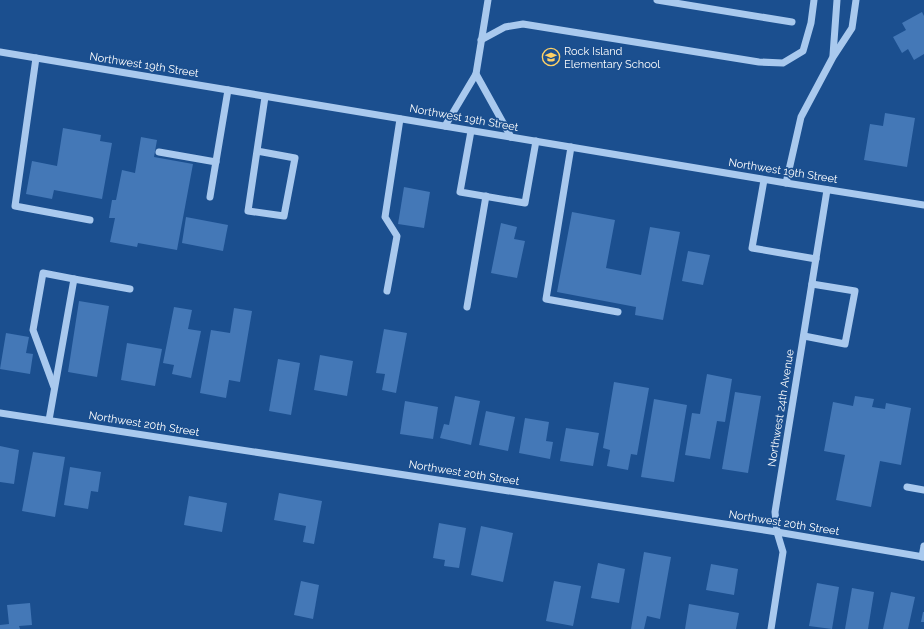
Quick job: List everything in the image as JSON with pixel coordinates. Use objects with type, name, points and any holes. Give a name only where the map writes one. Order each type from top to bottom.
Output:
[{"type":"street","points":[[445,126],[476,74],[488,0]]},
{"type":"street","points":[[657,0],[792,22]]},
{"type":"street","points":[[481,40],[505,27],[522,24],[759,62],[782,63],[803,51],[812,23],[814,0]]},
{"type":"street","points":[[833,57],[837,0]]},
{"type":"street","points":[[786,183],[801,117],[833,57],[852,28],[856,0]]},
{"type":"street","name":"Northwest 19th Street","points":[[0,52],[764,180],[924,205]]},
{"type":"street","points":[[36,58],[15,206],[90,220]]},
{"type":"street","points":[[476,74],[511,137]]},
{"type":"street","points":[[210,197],[228,90]]},
{"type":"street","points":[[257,151],[295,158],[284,216],[248,211],[257,151],[266,96]]},
{"type":"street","points":[[387,291],[397,236],[385,216],[400,119]]},
{"type":"street","points":[[471,131],[460,192],[525,202],[536,142]]},
{"type":"street","points":[[570,147],[546,299],[618,312]]},
{"type":"street","points":[[159,152],[216,162]]},
{"type":"street","points":[[764,180],[752,248],[816,258]]},
{"type":"street","name":"Northwest 24th Avenue","points":[[771,629],[783,552],[777,532],[775,512],[827,190]]},
{"type":"street","points":[[467,307],[486,196]]},
{"type":"street","points":[[55,388],[33,330],[43,273],[130,289]]},
{"type":"street","points":[[49,420],[74,279]]},
{"type":"street","points":[[804,336],[844,344],[855,291],[812,284]]},
{"type":"street","name":"Northwest 20th Street","points":[[0,413],[777,532],[923,557]]},
{"type":"street","points":[[907,487],[924,490]]},
{"type":"street","points":[[923,557],[924,546]]},
{"type":"building","points":[[922,12],[924,16],[924,54],[914,60],[908,49],[902,53],[893,37],[906,30],[902,23]]},
{"type":"building","points":[[885,113],[915,118],[907,167],[864,160],[870,124],[883,126]]},
{"type":"building","points":[[63,128],[101,135],[100,141],[112,143],[102,199],[54,190],[52,199],[26,194],[32,161],[57,166]]},
{"type":"building","points":[[141,137],[157,140],[154,157],[193,164],[177,250],[138,243],[137,247],[110,242],[115,218],[109,218],[112,200],[116,200],[122,170],[135,173]]},
{"type":"building","points":[[404,187],[430,192],[424,228],[398,224]]},
{"type":"building","points":[[572,212],[615,220],[606,268],[641,275],[650,227],[680,232],[663,320],[635,315],[636,307],[557,292]]},
{"type":"building","points":[[186,217],[228,225],[223,251],[182,243]]},
{"type":"building","points":[[501,223],[517,227],[514,239],[525,241],[517,278],[491,273]]},
{"type":"building","points":[[688,251],[710,255],[703,285],[682,281]]},
{"type":"building","points":[[79,301],[109,306],[97,377],[68,372]]},
{"type":"building","points":[[174,307],[192,310],[188,329],[201,331],[191,378],[172,374],[174,365],[163,363]]},
{"type":"building","points":[[234,308],[252,311],[240,382],[229,380],[226,398],[200,393],[211,330],[230,333]]},
{"type":"building","points":[[384,329],[407,333],[396,393],[382,390],[385,374],[376,373]]},
{"type":"building","points":[[6,333],[29,337],[26,353],[33,354],[30,374],[0,369]]},
{"type":"building","points":[[127,343],[162,349],[155,386],[121,380]]},
{"type":"building","points":[[320,355],[353,361],[347,396],[314,390]]},
{"type":"building","points":[[278,359],[300,363],[291,415],[269,411]]},
{"type":"building","points":[[707,374],[732,379],[725,422],[717,421],[710,459],[685,455],[692,413],[700,414]]},
{"type":"building","points":[[614,382],[649,388],[637,455],[631,454],[628,470],[607,466],[610,450],[603,448]]},
{"type":"building","points":[[735,392],[761,396],[748,473],[722,469]]},
{"type":"building","points":[[455,396],[480,401],[471,445],[440,438],[444,424],[449,425]]},
{"type":"building","points":[[855,396],[874,399],[872,407],[885,409],[886,403],[911,408],[901,465],[880,461],[871,507],[836,500],[845,455],[824,451],[833,402],[853,406]]},
{"type":"building","points":[[654,399],[687,405],[674,482],[641,477]]},
{"type":"building","points":[[405,401],[438,407],[433,439],[400,434]]},
{"type":"building","points":[[486,411],[515,417],[508,451],[479,445]]},
{"type":"building","points":[[525,418],[549,422],[546,441],[553,442],[550,459],[519,453]]},
{"type":"building","points":[[566,428],[599,433],[593,466],[560,461]]},
{"type":"building","points":[[0,446],[19,450],[14,484],[0,482]]},
{"type":"building","points":[[33,452],[65,457],[55,517],[22,511]]},
{"type":"building","points":[[70,467],[101,472],[98,492],[91,491],[88,509],[64,505]]},
{"type":"building","points":[[279,493],[322,501],[314,544],[303,542],[306,526],[274,520]]},
{"type":"building","points":[[189,496],[227,503],[222,532],[184,525]]},
{"type":"building","points":[[439,523],[466,528],[459,568],[444,566],[445,560],[433,558]]},
{"type":"building","points":[[481,526],[513,533],[503,582],[471,575]]},
{"type":"building","points":[[644,552],[671,557],[660,619],[647,616],[644,629],[631,629]]},
{"type":"building","points":[[598,563],[625,569],[619,603],[591,598]]},
{"type":"building","points":[[711,564],[738,569],[734,595],[706,590]]},
{"type":"building","points":[[301,581],[319,585],[313,619],[294,615]]},
{"type":"building","points":[[554,581],[581,586],[573,626],[546,621]]},
{"type":"building","points":[[817,583],[839,587],[832,629],[809,626]]},
{"type":"building","points":[[852,588],[874,592],[868,629],[845,629]]},
{"type":"building","points":[[891,592],[915,597],[908,629],[883,629]]},
{"type":"building","points":[[30,603],[32,625],[19,626],[20,629],[0,629],[0,625],[9,624],[7,605]]},
{"type":"building","points":[[689,604],[739,613],[736,629],[685,629]]},
{"type":"building","points":[[923,612],[924,622],[921,622]]},
{"type":"place","name":"Rock Island Elementary School","points":[[551,57]]}]
